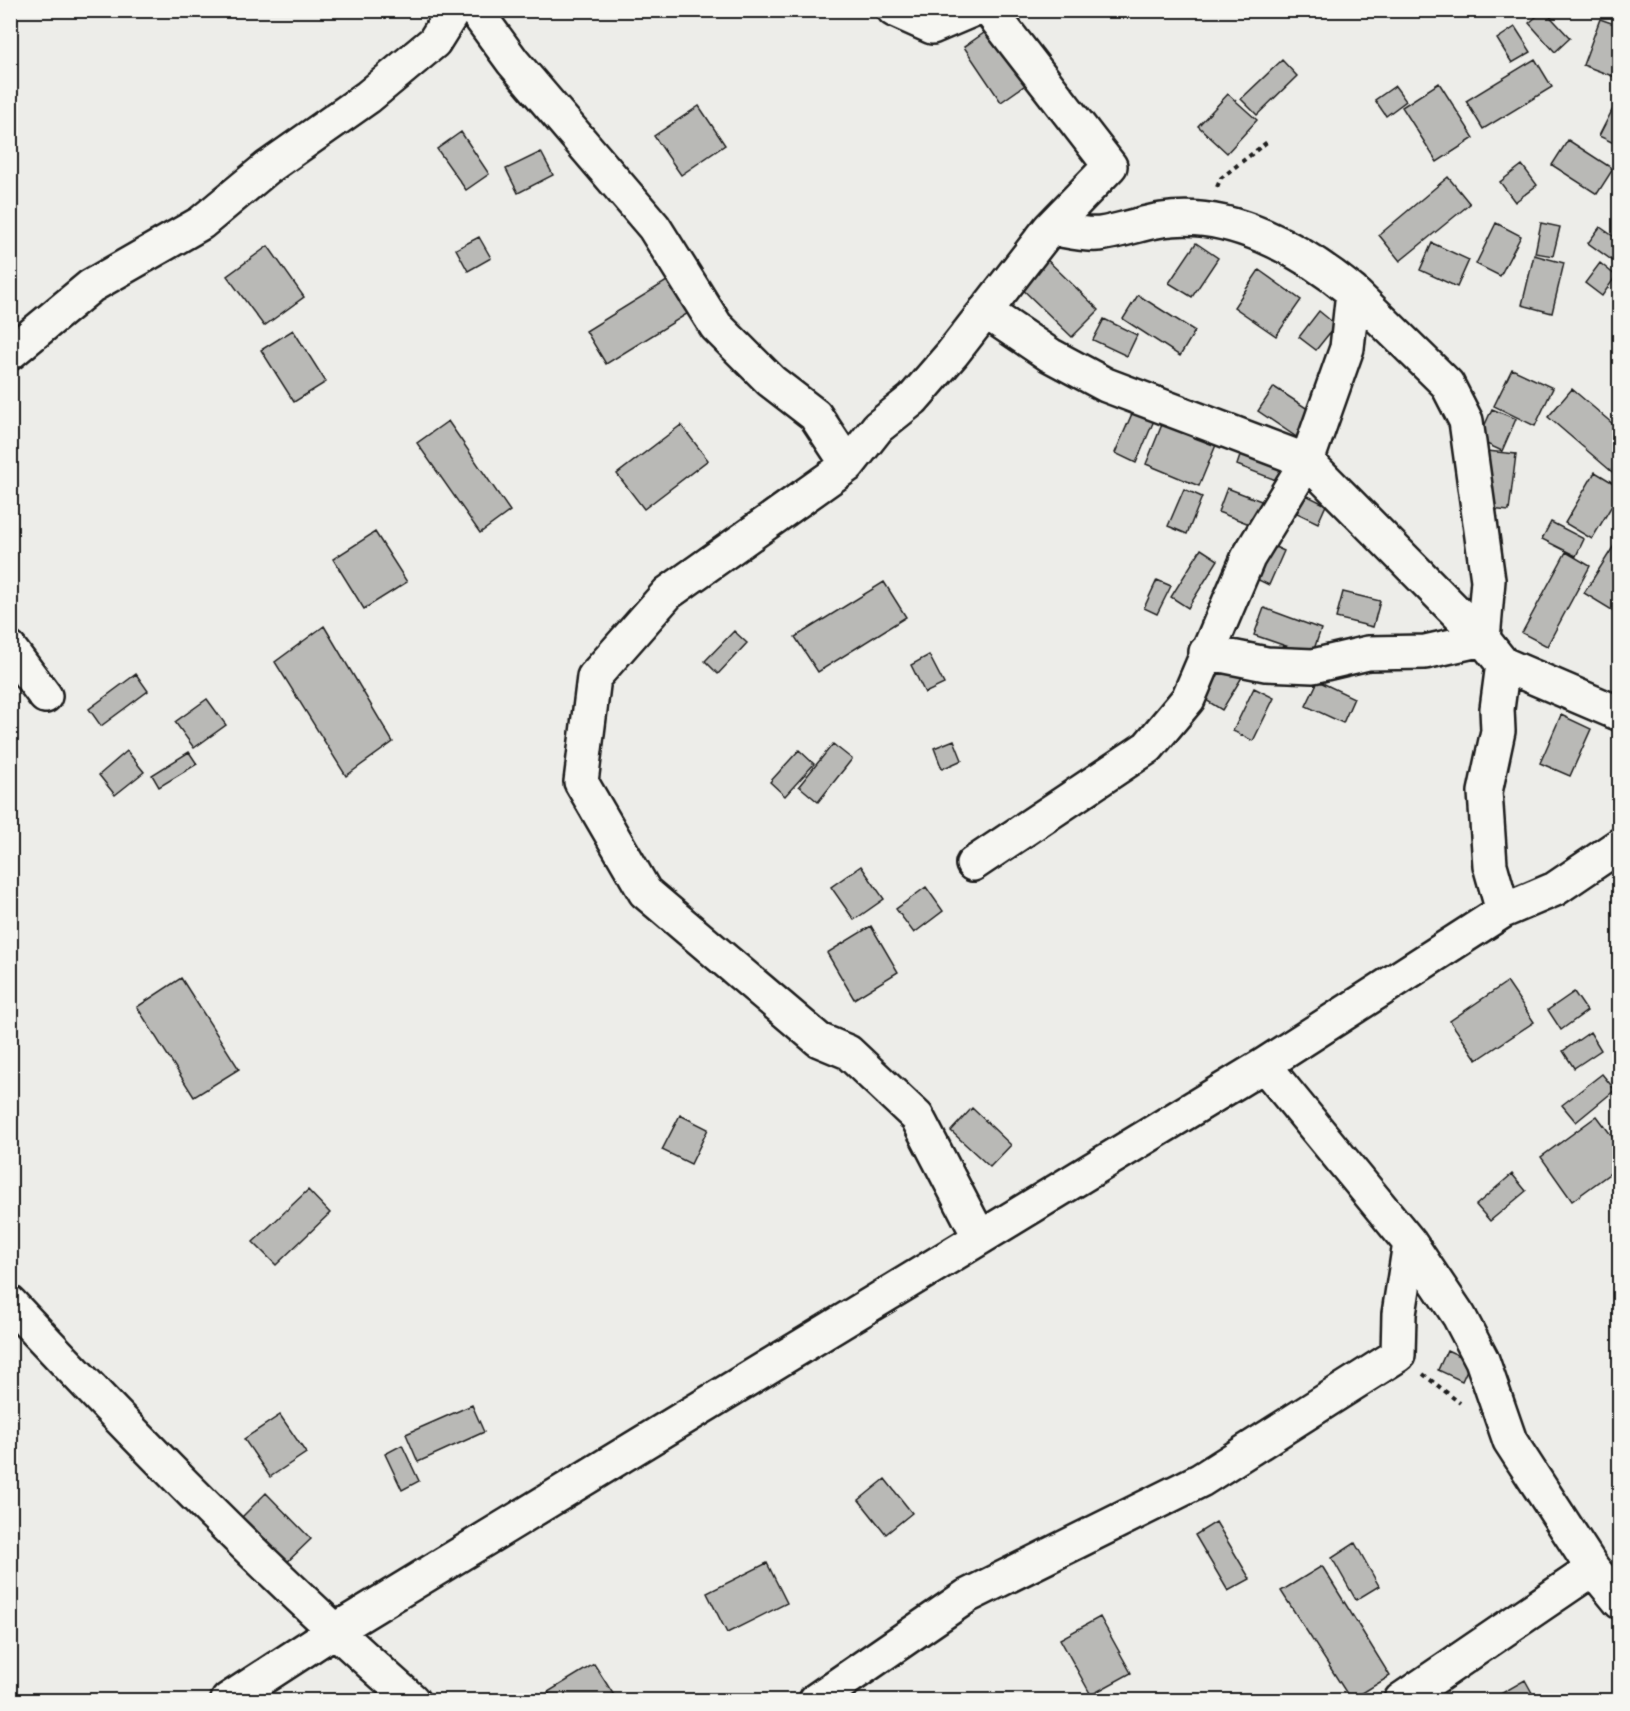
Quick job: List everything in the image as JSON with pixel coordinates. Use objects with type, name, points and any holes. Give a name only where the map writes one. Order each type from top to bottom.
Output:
[{"type":"street","points":[[10,353],[91,286],[201,223],[267,168],[368,97],[434,42],[454,10]]},
{"type":"street","points":[[475,10],[513,62],[654,227],[716,326],[771,381],[814,415],[848,465]]},
{"type":"street","points":[[894,10],[932,27],[972,10]]},
{"type":"street","points":[[979,1236],[917,1117],[848,1052],[819,1040],[645,892],[581,782],[594,677],[668,593],[848,465],[878,427],[912,399],[944,363],[1050,228],[1110,166],[994,16],[994,10]]},
{"type":"street","points":[[1050,228],[1098,234],[1163,220],[1203,218],[1282,243],[1322,267],[1353,292],[1447,384],[1466,421],[1488,580],[1483,639]]},
{"type":"street","points":[[973,864],[1148,747],[1188,699],[1206,652],[1248,558],[1307,461],[1347,348],[1353,292]]},
{"type":"street","points":[[985,311],[1050,356],[1106,385],[1307,461],[1483,639],[1503,664],[1620,714]]},
{"type":"street","points":[[1206,652],[1266,664],[1313,666],[1368,653],[1425,652],[1483,639]]},
{"type":"street","points":[[10,649],[45,696]]},
{"type":"street","points":[[1503,664],[1497,709],[1498,731],[1485,792],[1490,865],[1503,911]]},
{"type":"street","points":[[228,1701],[334,1631],[979,1236],[1264,1065],[1503,911],[1555,889],[1620,845]]},
{"type":"street","points":[[1264,1065],[1410,1243],[1459,1316],[1482,1360],[1510,1441],[1593,1569],[1620,1602]]},
{"type":"street","points":[[816,1701],[967,1596],[1201,1480],[1398,1355],[1399,1314],[1410,1243]]},
{"type":"street","points":[[10,1303],[120,1419],[334,1631],[412,1701]]},
{"type":"street","points":[[1401,1701],[1593,1569]]},
{"type":"path","points":[[1203,218],[1221,178],[1267,142]]},
{"type":"path","points":[[1398,1355],[1464,1406]]},
{"type":"building","points":[[1544,10],[1570,38],[1555,52],[1529,23]]},
{"type":"building","points":[[1600,19],[1620,26],[1620,79],[1583,65]]},
{"type":"building","points":[[994,26],[1031,81],[1001,102],[964,47]]},
{"type":"building","points":[[1515,27],[1531,52],[1512,63],[1497,39]]},
{"type":"building","points":[[1535,59],[1552,87],[1483,129],[1466,101]]},
{"type":"building","points":[[1282,60],[1297,76],[1257,115],[1241,99]]},
{"type":"building","points":[[1439,83],[1474,138],[1437,162],[1402,107]]},
{"type":"building","points":[[1395,86],[1406,101],[1386,116],[1375,100]]},
{"type":"building","points":[[1228,94],[1257,120],[1227,153],[1198,126]]},
{"type":"building","points":[[1620,95],[1620,146],[1599,136]]},
{"type":"building","points":[[699,106],[725,145],[681,175],[654,136]]},
{"type":"building","points":[[461,132],[489,174],[466,190],[437,149]]},
{"type":"building","points":[[1568,140],[1613,169],[1597,194],[1552,165]]},
{"type":"building","points":[[541,152],[553,175],[518,193],[506,169]]},
{"type":"building","points":[[1522,165],[1537,185],[1515,202],[1500,182]]},
{"type":"building","points":[[1448,177],[1470,204],[1400,261],[1379,235]]},
{"type":"building","points":[[1496,223],[1521,236],[1500,276],[1476,264]]},
{"type":"building","points":[[1541,223],[1560,227],[1553,256],[1535,253]]},
{"type":"building","points":[[1600,227],[1620,241],[1620,266],[1588,243]]},
{"type":"building","points":[[479,237],[491,258],[468,271],[456,249]]},
{"type":"building","points":[[1196,243],[1218,258],[1192,297],[1169,283]]},
{"type":"building","points":[[1432,243],[1469,260],[1457,287],[1420,270]]},
{"type":"building","points":[[268,246],[304,297],[264,326],[227,276]]},
{"type":"building","points":[[1040,253],[1099,310],[1072,337],[1014,281]]},
{"type":"building","points":[[1534,255],[1564,263],[1552,313],[1522,305]]},
{"type":"building","points":[[1600,263],[1616,276],[1602,296],[1585,283]]},
{"type":"building","points":[[1259,270],[1301,300],[1276,336],[1234,307]]},
{"type":"building","points":[[670,279],[690,312],[606,364],[586,331]]},
{"type":"building","points":[[1138,295],[1195,331],[1180,356],[1123,319]]},
{"type":"building","points":[[1319,311],[1336,325],[1316,350],[1299,337]]},
{"type":"building","points":[[1104,319],[1137,335],[1127,356],[1093,340]]},
{"type":"building","points":[[293,330],[326,382],[294,402],[261,350]]},
{"type":"building","points":[[1512,369],[1553,388],[1535,426],[1494,406]]},
{"type":"building","points":[[1274,387],[1317,415],[1301,440],[1258,411]]},
{"type":"building","points":[[1572,389],[1620,430],[1618,477],[1548,417]]},
{"type":"building","points":[[1134,409],[1155,418],[1136,463],[1115,453]]},
{"type":"building","points":[[1492,409],[1516,419],[1502,451],[1478,440]]},
{"type":"building","points":[[448,421],[510,511],[480,533],[417,443]]},
{"type":"building","points":[[1163,422],[1216,445],[1199,486],[1146,464]]},
{"type":"building","points":[[681,425],[708,460],[644,509],[617,474]]},
{"type":"building","points":[[1244,444],[1288,461],[1281,482],[1237,465]]},
{"type":"building","points":[[1487,451],[1516,454],[1509,511],[1481,508]]},
{"type":"building","points":[[1595,472],[1620,487],[1620,492],[1592,539],[1565,523]]},
{"type":"building","points":[[1227,488],[1269,504],[1260,528],[1218,512]]},
{"type":"building","points":[[1184,489],[1202,497],[1187,534],[1168,526]]},
{"type":"building","points":[[1306,495],[1326,505],[1318,523],[1297,513]]},
{"type":"building","points":[[1551,522],[1584,539],[1576,556],[1542,539]]},
{"type":"building","points":[[375,532],[407,582],[364,609],[333,559]]},
{"type":"building","points":[[1264,542],[1284,551],[1269,585],[1250,576]]},
{"type":"building","points":[[1615,544],[1620,547],[1620,615],[1584,593]]},
{"type":"building","points":[[1201,549],[1218,560],[1188,608],[1171,597]]},
{"type":"building","points":[[1566,552],[1590,566],[1547,646],[1522,633]]},
{"type":"building","points":[[1157,580],[1171,586],[1157,614],[1144,608]]},
{"type":"building","points":[[884,582],[906,617],[818,672],[795,637]]},
{"type":"building","points":[[1343,592],[1380,601],[1373,627],[1336,618]]},
{"type":"building","points":[[1264,608],[1321,629],[1312,655],[1254,635]]},
{"type":"building","points":[[324,626],[393,742],[346,776],[275,662]]},
{"type":"building","points":[[734,631],[747,643],[718,674],[705,661]]},
{"type":"building","points":[[929,655],[944,684],[925,693],[911,665]]},
{"type":"building","points":[[1223,662],[1244,674],[1222,710],[1201,697]]},
{"type":"building","points":[[136,674],[148,691],[101,726],[89,709]]},
{"type":"building","points":[[1318,681],[1354,698],[1343,723],[1306,706]]},
{"type":"building","points":[[1254,688],[1274,698],[1253,741],[1233,731]]},
{"type":"building","points":[[207,699],[226,725],[194,748],[175,722]]},
{"type":"building","points":[[1561,715],[1591,729],[1570,776],[1540,763]]},
{"type":"building","points":[[954,740],[962,760],[942,769],[934,748]]},
{"type":"building","points":[[833,744],[852,759],[818,802],[799,786]]},
{"type":"building","points":[[799,750],[814,764],[785,796],[770,782]]},
{"type":"building","points":[[127,751],[144,772],[115,795],[99,775]]},
{"type":"building","points":[[189,752],[197,764],[159,787],[152,775]]},
{"type":"building","points":[[861,866],[884,899],[854,920],[831,887]]},
{"type":"building","points":[[926,887],[943,911],[914,933],[896,909]]},
{"type":"building","points":[[871,926],[898,972],[854,999],[827,953]]},
{"type":"building","points":[[181,978],[239,1069],[194,1097],[137,1007]]},
{"type":"building","points":[[1507,982],[1534,1022],[1477,1060],[1450,1021]]},
{"type":"building","points":[[1574,992],[1587,1011],[1561,1030],[1548,1010]]},
{"type":"building","points":[[1590,1032],[1601,1050],[1574,1068],[1563,1051]]},
{"type":"building","points":[[1602,1074],[1615,1090],[1576,1122],[1562,1105]]},
{"type":"building","points":[[972,1108],[1011,1145],[990,1167],[951,1131]]},
{"type":"building","points":[[680,1115],[708,1129],[691,1164],[662,1150]]},
{"type":"building","points":[[1597,1116],[1620,1147],[1620,1166],[1572,1201],[1541,1157]]},
{"type":"building","points":[[1512,1174],[1526,1191],[1490,1221],[1476,1205]]},
{"type":"building","points":[[308,1190],[330,1213],[276,1265],[253,1242]]},
{"type":"building","points":[[1447,1350],[1471,1361],[1462,1381],[1438,1370]]},
{"type":"building","points":[[472,1405],[484,1432],[418,1462],[406,1434]]},
{"type":"building","points":[[280,1415],[306,1453],[270,1477],[244,1439]]},
{"type":"building","points":[[402,1445],[419,1481],[402,1490],[385,1454]]},
{"type":"building","points":[[885,1479],[912,1513],[886,1534],[859,1500]]},
{"type":"building","points":[[266,1493],[311,1539],[278,1571],[234,1525]]},
{"type":"building","points":[[1216,1522],[1250,1579],[1228,1591],[1195,1535]]},
{"type":"building","points":[[1355,1543],[1379,1586],[1356,1600],[1332,1558]]},
{"type":"building","points":[[767,1563],[787,1603],[727,1633],[707,1593]]},
{"type":"building","points":[[1322,1566],[1390,1676],[1351,1700],[1281,1591]]},
{"type":"building","points":[[1100,1617],[1131,1673],[1091,1695],[1060,1639]]},
{"type":"building","points":[[594,1664],[617,1700],[553,1700],[548,1692]]},
{"type":"building","points":[[1525,1680],[1536,1700],[1499,1700],[1497,1696]]}]
